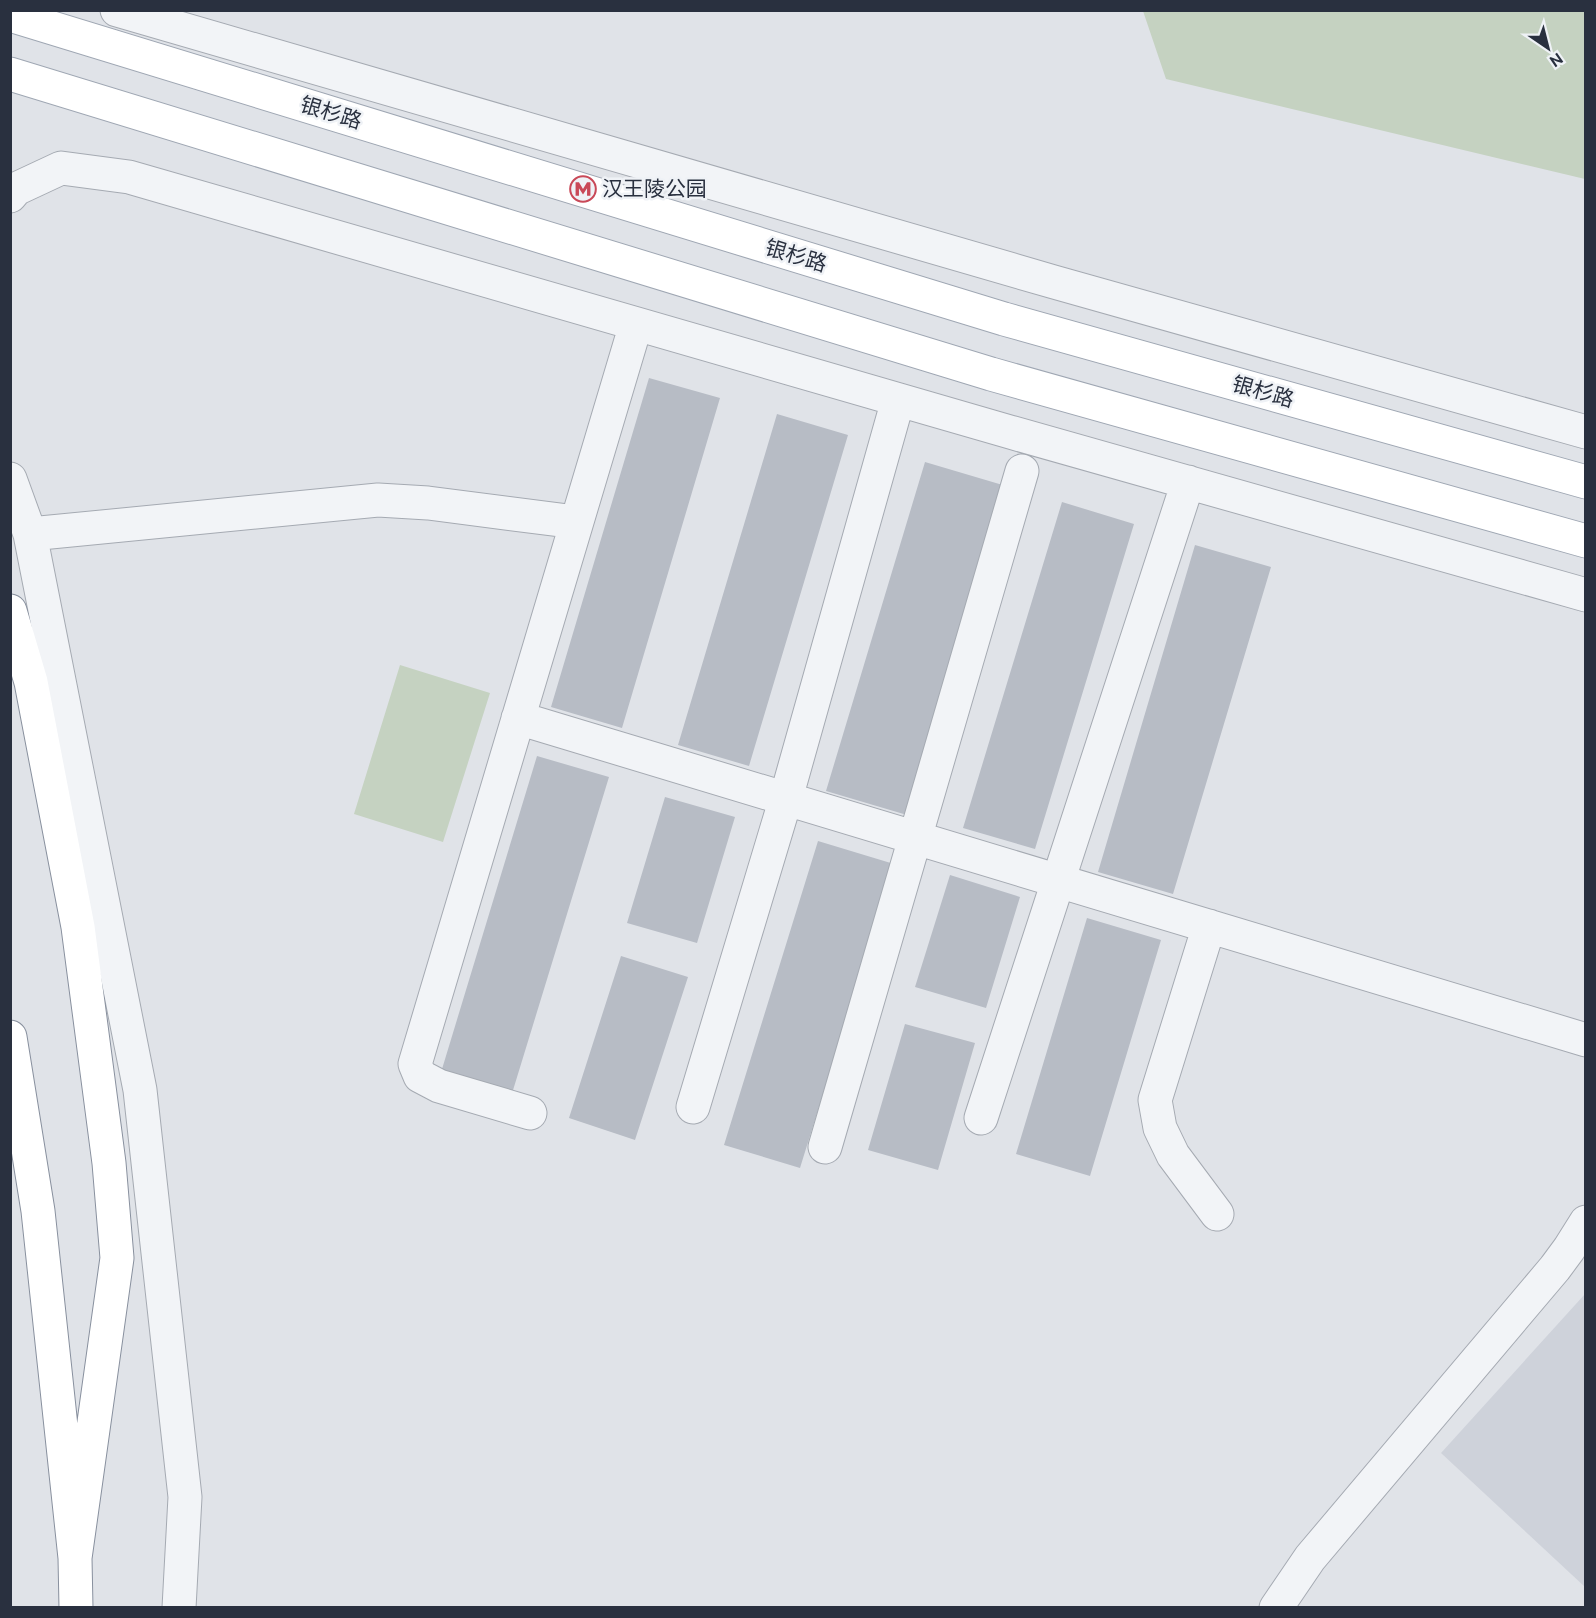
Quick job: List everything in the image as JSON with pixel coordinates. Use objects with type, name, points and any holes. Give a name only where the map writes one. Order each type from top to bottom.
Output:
[{"type":"main road","name":"银杉路","points":[[10,15],[1004,319],[1586,482]]},
{"type":"main road","points":[[10,74],[991,374],[1586,541]]},
{"type":"main road","points":[[10,611],[30,682],[78,927],[109,1163],[117,1258],[75,1558]]},
{"type":"main road","points":[[10,1037],[38,1210],[75,1558],[76,1608]]},
{"type":"street","points":[[117,10],[1054,282],[1586,432]]},
{"type":"street","points":[[10,196],[16,189],[61,168],[129,177],[898,400],[1586,595]]},
{"type":"street","points":[[530,1113],[439,1086],[420,1076],[415,1064],[636,324]]},
{"type":"street","points":[[693,1107],[786,798],[898,400]]},
{"type":"street","points":[[825,1147],[1022,471]]},
{"type":"street","points":[[10,479],[30,534],[140,1090],[185,1497],[179,1608]]},
{"type":"street","points":[[981,1118],[1188,482]]},
{"type":"street","points":[[30,534],[378,500],[428,503],[576,522]]},
{"type":"street","points":[[518,718],[1586,1040]]},
{"type":"street","points":[[1209,926],[1155,1100],[1160,1128],[1173,1155],[1217,1214]]},
{"type":"street","points":[[1276,1608],[1310,1558],[1555,1268],[1586,1222]]},
{"type":"shaded area","points":[[1585,1294],[1585,1587],[1441,1453]]},
{"type":"green space","points":[[1143,11],[1585,11],[1585,179],[1166,79]]},
{"type":"green space","points":[[400,665],[490,693],[443,842],[354,814]]},
{"type":"building","points":[[649,378],[720,398],[622,728],[551,707]]},
{"type":"building","points":[[777,414],[848,435],[749,766],[678,745]]},
{"type":"building","points":[[925,462],[1006,486],[907,815],[826,791]]},
{"type":"building","points":[[1062,502],[1134,524],[1035,849],[963,828]]},
{"type":"building","points":[[1195,545],[1271,567],[1173,894],[1098,872]]},
{"type":"building","points":[[537,756],[609,777],[510,1100],[439,1079]]},
{"type":"building","points":[[665,797],[735,817],[697,943],[627,923]]},
{"type":"building","points":[[818,841],[894,864],[800,1168],[724,1145]]},
{"type":"building","points":[[950,875],[1020,897],[986,1008],[915,987]]},
{"type":"building","points":[[1087,918],[1161,940],[1090,1176],[1016,1154]]},
{"type":"building","points":[[621,956],[688,977],[635,1140],[569,1118]]},
{"type":"building","points":[[905,1024],[975,1043],[938,1170],[868,1150]]},
{"type":"place","name":"汉王陵公园","points":[[583,189]]}]
